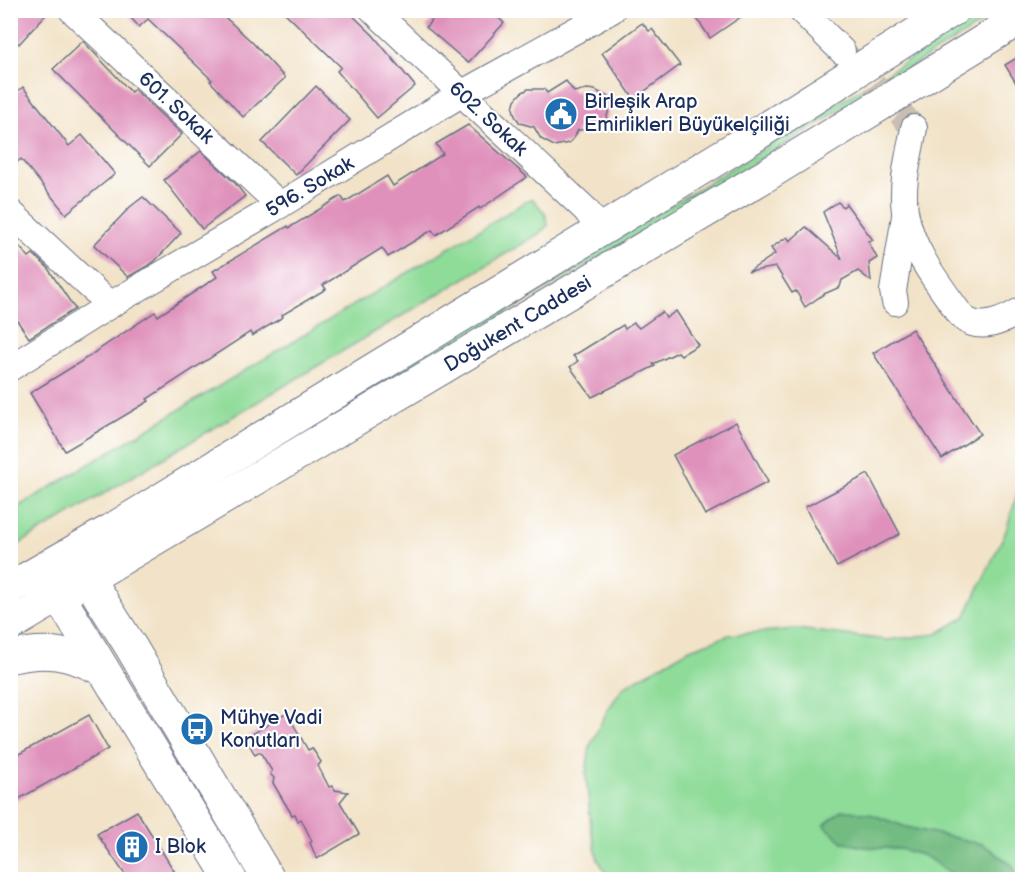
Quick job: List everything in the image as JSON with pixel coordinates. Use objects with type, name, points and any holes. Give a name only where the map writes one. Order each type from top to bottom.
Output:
[{"type":"main road","name":"Doğukent Caddesi","points":[[10,588],[116,527],[953,10]]},
{"type":"main road","name":"Doğukent Caddesi","points":[[10,625],[693,219],[1023,17]]},
{"type":"main road","points":[[71,552],[269,879]]},
{"type":"main road","points":[[42,569],[231,879]]},
{"type":"main road","points":[[10,657],[43,652],[62,654],[81,659],[101,669]]},
{"type":"street","name":"601. Sokak","points":[[72,10],[280,206]]},
{"type":"street","name":"602. Sokak","points":[[373,10],[586,210],[600,230]]},
{"type":"street","name":"596. Sokak","points":[[10,368],[110,305],[280,206],[461,94],[612,10]]},
{"type":"street","points":[[801,10],[842,51]]},
{"type":"street","points":[[895,302],[893,291],[905,212],[905,185],[914,128]]},
{"type":"street","points":[[10,212],[110,305]]},
{"type":"street","points":[[905,212],[917,245],[933,276],[968,322],[982,325],[992,324],[1023,310]]},
{"type":"green space","points":[[989,11],[1002,11],[598,258],[280,448],[330,409],[608,244]]},
{"type":"green space","points":[[532,198],[545,213],[548,225],[539,234],[11,549],[11,511]]},
{"type":"green space","points":[[1022,478],[1022,879],[1019,879],[1012,865],[941,836],[870,814],[864,847],[901,849],[925,856],[959,879],[610,879],[598,860],[591,828],[586,774],[590,746],[607,711],[623,687],[690,649],[729,635],[796,629],[887,640],[937,634],[965,617],[1006,531]]},
{"type":"green space","points":[[842,810],[870,814],[906,827],[983,844],[1012,865],[1019,879],[959,879],[925,856],[901,849],[864,847],[843,842],[824,825]]},
{"type":"building","points":[[10,10],[50,10],[19,44],[10,35]]},
{"type":"building","points":[[124,10],[217,10],[252,42],[285,78],[243,117],[210,81],[212,80],[148,19],[139,27]]},
{"type":"building","points":[[282,10],[347,10],[373,35],[415,86],[377,118],[337,71],[341,67]]},
{"type":"building","points":[[440,10],[490,10],[504,23],[468,63],[426,27]]},
{"type":"building","points":[[691,10],[751,10],[710,38]]},
{"type":"building","points":[[642,23],[649,31],[652,29],[680,65],[634,99],[602,53]]},
{"type":"building","points":[[83,41],[131,92],[134,89],[182,134],[150,166],[53,69]]},
{"type":"building","points":[[1023,54],[1023,94],[1005,65]]},
{"type":"building","name":"Birleşik Arap Emirlikleri Büyükelçiliği","points":[[566,81],[574,92],[595,90],[608,97],[608,113],[606,120],[600,126],[578,130],[569,143],[554,146],[541,139],[534,127],[520,123],[513,108],[515,100],[528,89],[544,89],[547,93]]},
{"type":"building","points":[[316,86],[350,120],[296,175],[262,142]]},
{"type":"building","points":[[23,87],[69,146],[82,135],[115,174],[66,214],[21,159],[10,168],[10,97]]},
{"type":"building","points":[[468,125],[527,177],[436,235],[432,230],[388,257],[382,248],[323,285],[326,289],[282,315],[283,317],[252,336],[250,332],[147,399],[149,401],[65,451],[30,393],[155,312],[158,316],[217,277],[213,271],[288,226],[289,228],[341,196],[345,202],[387,176],[393,186],[443,154],[436,144]]},
{"type":"building","points":[[201,151],[236,184],[245,196],[202,229],[164,180]]},
{"type":"building","points":[[143,197],[181,233],[154,262],[128,277],[94,245],[130,207]]},
{"type":"building","points":[[838,202],[843,207],[846,204],[873,240],[868,241],[877,258],[869,263],[871,281],[858,271],[842,280],[840,287],[824,294],[805,307],[796,291],[792,293],[776,267],[748,272],[775,254],[771,248],[787,237],[790,241],[806,227],[842,259],[823,212]]},
{"type":"building","points":[[10,237],[29,257],[33,254],[47,267],[75,309],[29,338],[10,310]]},
{"type":"building","points":[[676,311],[698,345],[681,355],[678,352],[653,364],[655,366],[592,397],[570,367],[578,361],[573,356],[623,325],[625,329],[634,323],[639,328],[662,312],[666,318]]},
{"type":"building","points":[[912,329],[980,434],[942,459],[873,353]]},
{"type":"building","points":[[736,422],[768,482],[705,515],[673,455]]},
{"type":"building","points":[[868,474],[900,534],[837,567],[805,507]]},
{"type":"building","points":[[287,713],[308,750],[312,748],[321,762],[318,766],[329,787],[333,786],[335,790],[348,792],[340,802],[359,834],[317,859],[310,843],[312,841],[301,819],[298,821],[295,814],[292,815],[273,783],[274,778],[270,774],[272,771],[260,752],[255,755],[246,738]]},
{"type":"building","points":[[89,715],[108,749],[10,804],[10,759]]},
{"type":"building","name":"I Blok","points":[[137,811],[179,879],[128,879],[97,834]]},
{"type":"tunnel","points":[[847,56],[914,128]]},
{"type":"place","name":"Birleşik Arap Emirlikleri Büyükelçiliği","points":[[561,114]]},
{"type":"place","name":"Mühye Vadi Konutları","points":[[197,729]]},
{"type":"place","name":"I Blok","points":[[132,847]]}]
